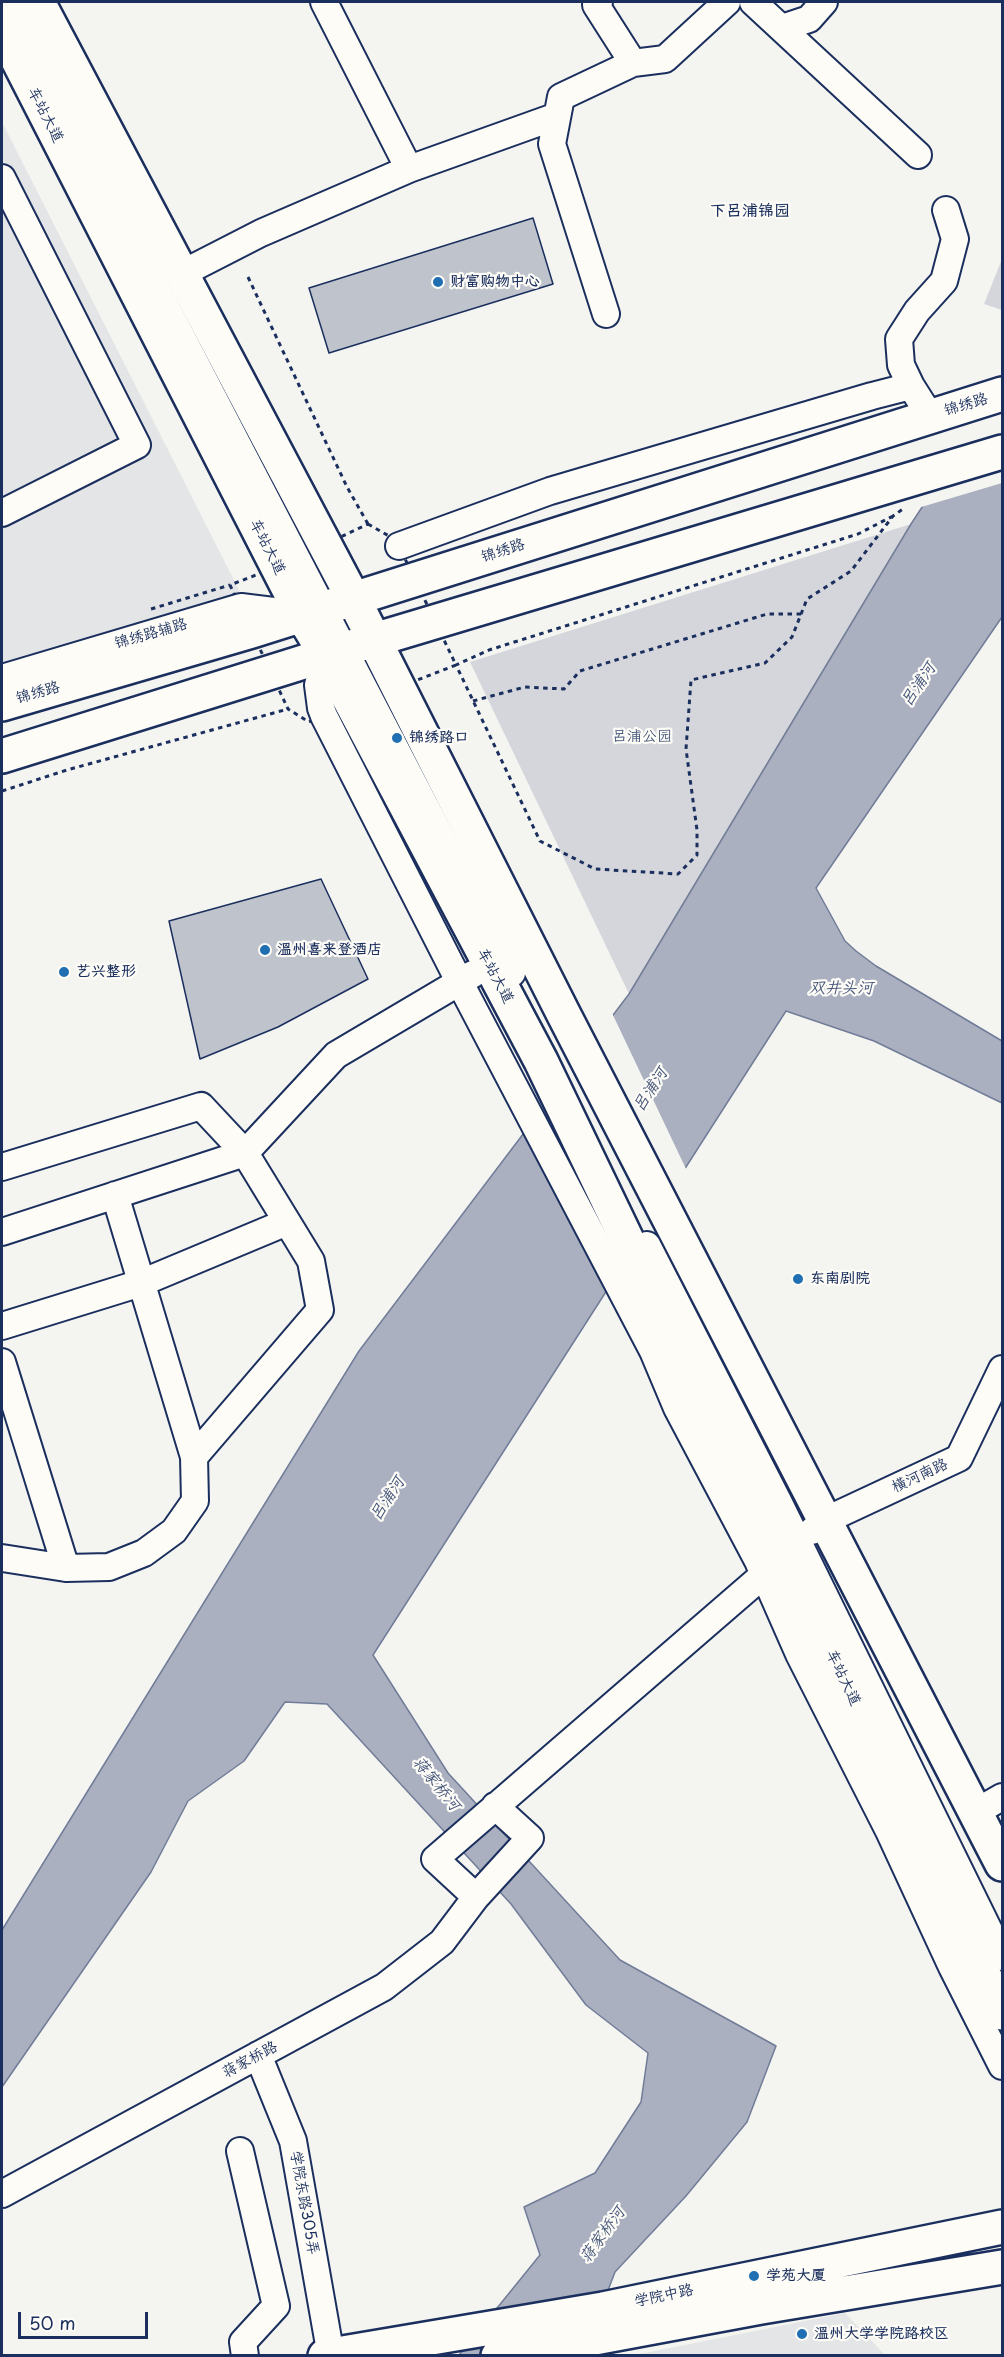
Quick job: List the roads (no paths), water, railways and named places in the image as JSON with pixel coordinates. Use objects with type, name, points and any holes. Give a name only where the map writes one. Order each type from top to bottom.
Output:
[{"type":"main road","name":"车站大道","points":[[38,2],[23,42],[350,648],[564,1015],[724,1326],[795,1546],[875,1744],[1002,2013]]},
{"type":"main road","name":"车站大道","points":[[23,42],[181,274],[328,606],[350,648],[489,964],[541,1061],[666,1349],[795,1546],[989,1804],[1002,1864]]},
{"type":"main road","name":"锦绣路","points":[[2,704],[252,631],[1002,394]]},
{"type":"main road","points":[[2,756],[350,648],[1002,452]]},
{"type":"main road","name":"学院中路","points":[[329,2355],[418,2340],[603,2335],[1002,2227]]},
{"type":"main road","name":"学院中路","points":[[498,2355],[1002,2267]]},
{"type":"street","points":[[8,2],[23,42]]},
{"type":"street","points":[[22,2],[23,42]]},
{"type":"street","points":[[324,2],[409,169]]},
{"type":"street","points":[[606,314],[552,144],[561,97],[633,63],[665,59],[727,2]]},
{"type":"street","points":[[753,2],[918,155]]},
{"type":"street","points":[[782,28],[809,19],[824,2]]},
{"type":"street","points":[[596,3],[633,63]]},
{"type":"street","points":[[181,274],[261,233],[409,169],[557,116]]},
{"type":"street","points":[[2,178],[137,445],[2,513]]},
{"type":"street","points":[[943,412],[911,387],[901,365],[899,339],[917,311],[944,281],[955,239],[946,210]]},
{"type":"street","points":[[399,546],[550,491],[872,396],[911,387]]},
{"type":"street","name":"锦绣路辅路","points":[[2,678],[241,607],[328,606]]},
{"type":"street","points":[[666,1349],[510,1080],[321,708],[318,685],[350,648],[494,937],[644,1205],[795,1546],[1002,1920]]},
{"type":"street","points":[[2,1232],[245,1153],[336,1054],[489,964]]},
{"type":"street","points":[[580,1092],[615,1183],[1002,1957]]},
{"type":"street","points":[[2,1167],[201,1106],[245,1153],[311,1261],[320,1310],[194,1457]]},
{"type":"street","points":[[2,1558],[66,1568],[109,1567],[144,1553],[174,1531],[195,1501],[194,1457],[115,1195]]},
{"type":"street","points":[[2,1326],[141,1283],[287,1222]]},
{"type":"street","points":[[2,1362],[66,1568]]},
{"type":"street","name":"横河南路","points":[[476,1897],[435,1859],[795,1546],[959,1458],[1002,1369]]},
{"type":"street","points":[[795,1546],[799,1653],[889,1831],[952,1967],[1002,2066]]},
{"type":"street","name":"蒋家桥路","points":[[2,2194],[384,1987],[442,1942],[476,1897],[530,1838],[495,1806]]},
{"type":"street","name":"学院东路305弄","points":[[258,2055],[293,2141],[329,2355]]},
{"type":"street","points":[[240,2151],[276,2306],[243,2342],[245,2355]]},
{"type":"water","points":[[1002,385],[1002,617],[816,888],[845,941],[856,951],[876,966],[1002,1041],[1002,1103],[874,1041],[786,1011],[373,1655],[448,1773],[620,1960],[776,2046],[747,2122],[686,2196],[615,2272],[599,2314],[563,2355],[459,2355],[540,2255],[524,2207],[595,2173],[641,2102],[648,2053],[586,2005],[511,1904],[327,1704],[285,1702],[244,1761],[188,1801],[151,1872],[2,2087],[2,1930],[359,1351],[629,994],[911,524]]},
{"type":"place","name":"财富购物中心","points":[[438,282]]},
{"type":"place","name":"锦绣路口","points":[[397,738]]},
{"type":"place","name":"温州喜来登酒店","points":[[265,950]]},
{"type":"place","name":"艺兴整形","points":[[64,972]]},
{"type":"place","name":"东南剧院","points":[[798,1279]]},
{"type":"place","name":"学苑大厦","points":[[754,2276]]},
{"type":"place","name":"温州大学学院路校区","points":[[802,2334]]},
{"type":"district","name":"下吕浦锦园","points":[[750,212]]},
{"type":"water label","name":"吕浦河","points":[[919,685]]},
{"type":"water label","name":"双井头河","points":[[841,989]]},
{"type":"water label","name":"吕浦河","points":[[651,1090]]},
{"type":"water label","name":"吕浦河","points":[[388,1499]]},
{"type":"water label","name":"蒋家桥河","points":[[436,1784]]},
{"type":"water label","name":"蒋家桥河","points":[[603,2235]]},
{"type":"park label","name":"吕浦公园","points":[[642,737]]}]
